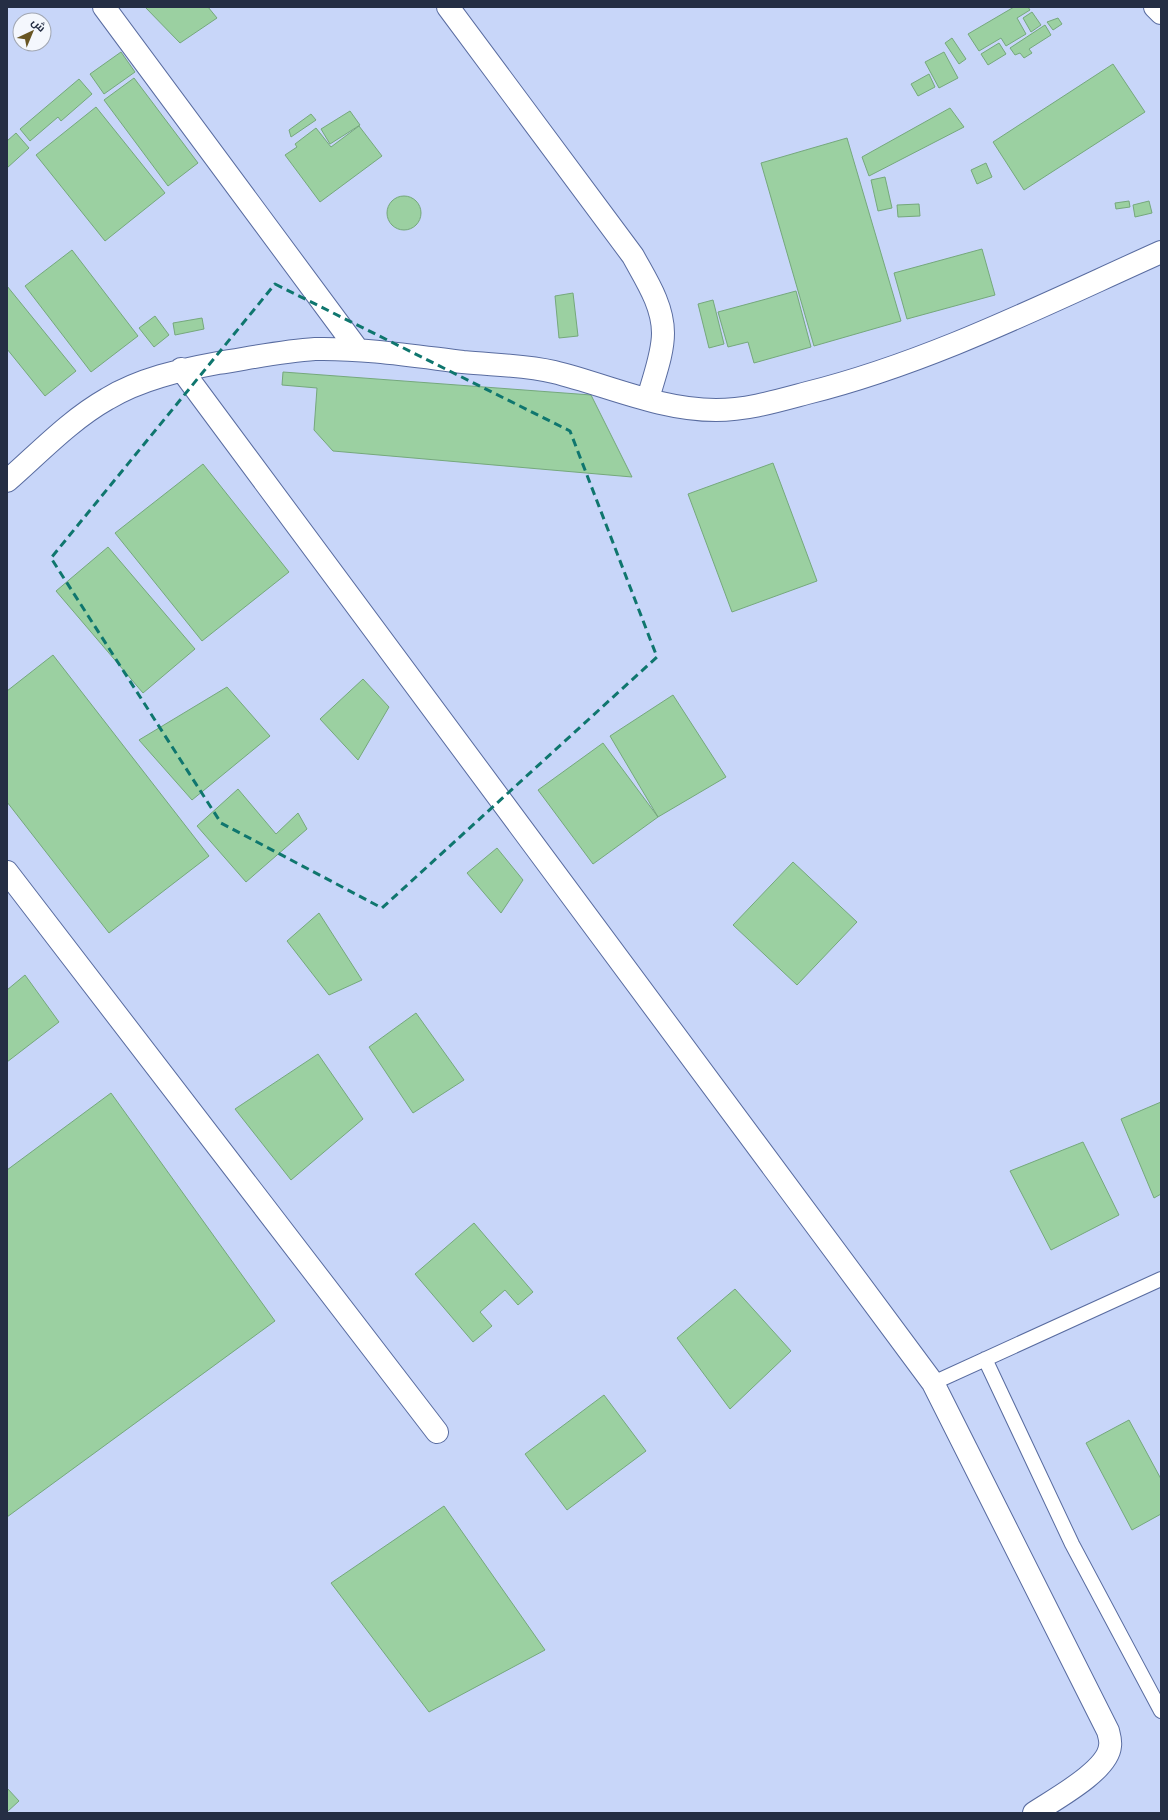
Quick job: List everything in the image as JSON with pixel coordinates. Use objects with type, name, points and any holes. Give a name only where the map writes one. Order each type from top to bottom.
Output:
[{"type":"street","points":[[104,7],[358,350]]},
{"type":"street","points":[[448,7],[633,256],[650,287],[661,312],[664,334],[648,399]]},
{"type":"street","points":[[1155,7],[1161,13]]},
{"type":"street","points":[[7,481],[75,421],[107,398],[181,369],[265,355],[314,350],[358,350],[551,371],[648,399],[715,410],[753,406],[846,383],[917,360],[970,338],[1161,252]]},
{"type":"street","points":[[181,369],[933,1383],[1108,1730],[1110,1747],[1104,1761],[1093,1773],[1034,1813]]},
{"type":"street","points":[[7,872],[437,1432]]},
{"type":"lane","points":[[933,1383],[1161,1279]]},
{"type":"lane","points":[[985,1359],[1072,1544],[1161,1711]]},
{"type":"highlighted area","points":[[275,284],[570,431],[657,657],[382,908],[221,823],[51,558]]},
{"type":"building","points":[[145,7],[208,7],[217,18],[180,43]]},
{"type":"building","points":[[1014,7],[1028,7],[1030,10],[1017,18],[1026,34],[1006,46],[1001,38],[979,51],[968,34]]},
{"type":"building","points":[[1032,12],[1041,25],[1031,32],[1023,18]]},
{"type":"building","points":[[1058,18],[1062,24],[1053,30],[1047,22]]},
{"type":"building","points":[[1045,25],[1051,35],[1029,49],[1032,53],[1024,58],[1020,53],[1015,55],[1010,48]]},
{"type":"building","points":[[952,38],[966,59],[959,64],[945,43]]},
{"type":"building","points":[[999,43],[1006,54],[988,65],[981,54]]},
{"type":"building","points":[[121,52],[135,72],[104,94],[90,74]]},
{"type":"building","points":[[944,52],[958,78],[939,88],[925,62]]},
{"type":"building","points":[[1113,64],[1145,112],[1024,190],[993,142]]},
{"type":"building","points":[[929,74],[935,87],[918,96],[911,84]]},
{"type":"building","points":[[134,78],[198,163],[168,186],[104,100]]},
{"type":"building","points":[[79,79],[92,94],[61,121],[58,117],[30,141],[20,129]]},
{"type":"building","points":[[96,107],[165,193],[105,241],[36,155]]},
{"type":"building","points":[[950,108],[964,127],[869,176],[862,157]]},
{"type":"building","points":[[350,111],[360,125],[330,144],[321,129]]},
{"type":"building","points":[[311,114],[316,120],[291,137],[289,130]]},
{"type":"building","points":[[359,126],[382,156],[320,202],[285,155],[297,147],[295,144],[316,128],[331,147]]},
{"type":"building","points":[[16,133],[29,148],[7,168],[7,141]]},
{"type":"building","points":[[847,138],[901,321],[814,346],[761,163]]},
{"type":"building","points":[[986,163],[992,177],[977,184],[971,170]]},
{"type":"building","points":[[885,177],[892,208],[878,211],[871,180]]},
{"type":"building","points":[[407,196],[416,201],[420,206],[420,220],[416,225],[411,229],[401,230],[397,229],[388,220],[387,210],[388,206],[397,197]]},
{"type":"building","points":[[1129,201],[1130,207],[1116,209],[1115,203]]},
{"type":"building","points":[[1149,201],[1152,213],[1135,217],[1133,205]]},
{"type":"building","points":[[919,204],[920,216],[898,217],[897,205]]},
{"type":"building","points":[[982,249],[995,295],[907,319],[894,273]]},
{"type":"building","points":[[72,250],[138,336],[91,372],[25,286]]},
{"type":"building","points":[[7,286],[76,371],[45,396],[7,349]]},
{"type":"building","points":[[796,291],[811,347],[754,363],[748,342],[728,347],[718,312]]},
{"type":"building","points":[[573,293],[578,336],[559,338],[555,296]]},
{"type":"building","points":[[713,300],[724,344],[709,348],[698,304]]},
{"type":"building","points":[[155,316],[169,335],[154,347],[139,328]]},
{"type":"building","points":[[202,318],[204,329],[175,335],[173,323]]},
{"type":"building","points":[[283,372],[591,395],[632,477],[333,451],[314,430],[317,388],[282,385]]},
{"type":"building","points":[[773,463],[817,581],[732,612],[688,494]]},
{"type":"building","points":[[203,464],[289,572],[202,641],[115,533]]},
{"type":"building","points":[[108,547],[195,649],[143,693],[56,591]]},
{"type":"building","points":[[53,655],[209,856],[109,933],[7,802],[7,691]]},
{"type":"building","points":[[363,679],[389,707],[358,760],[320,719]]},
{"type":"building","points":[[227,687],[270,736],[192,800],[139,740]]},
{"type":"building","points":[[673,695],[726,777],[658,817],[610,736]]},
{"type":"building","points":[[603,743],[658,817],[593,864],[538,790]]},
{"type":"building","points":[[238,789],[276,834],[298,813],[307,829],[246,882],[197,826]]},
{"type":"building","points":[[497,848],[523,880],[501,913],[467,873]]},
{"type":"building","points":[[793,862],[857,922],[797,985],[733,925]]},
{"type":"building","points":[[319,913],[362,980],[329,995],[287,941]]},
{"type":"building","points":[[25,975],[59,1022],[7,1062],[7,990]]},
{"type":"building","points":[[416,1013],[464,1080],[413,1113],[369,1047]]},
{"type":"building","points":[[318,1054],[363,1119],[291,1180],[235,1109]]},
{"type":"building","points":[[111,1093],[275,1321],[7,1517],[7,1170]]},
{"type":"building","points":[[1161,1102],[1161,1194],[1154,1198],[1121,1119]]},
{"type":"building","points":[[1083,1142],[1119,1215],[1051,1250],[1010,1171]]},
{"type":"building","points":[[474,1223],[533,1292],[518,1305],[505,1290],[480,1312],[492,1326],[473,1342],[415,1274]]},
{"type":"building","points":[[735,1289],[791,1351],[730,1409],[677,1338]]},
{"type":"building","points":[[604,1395],[646,1451],[567,1510],[525,1454]]},
{"type":"building","points":[[1129,1420],[1161,1479],[1161,1514],[1132,1530],[1086,1443]]},
{"type":"building","points":[[444,1506],[545,1650],[429,1712],[331,1583]]},
{"type":"building","points":[[7,1788],[19,1801],[7,1812]]}]
